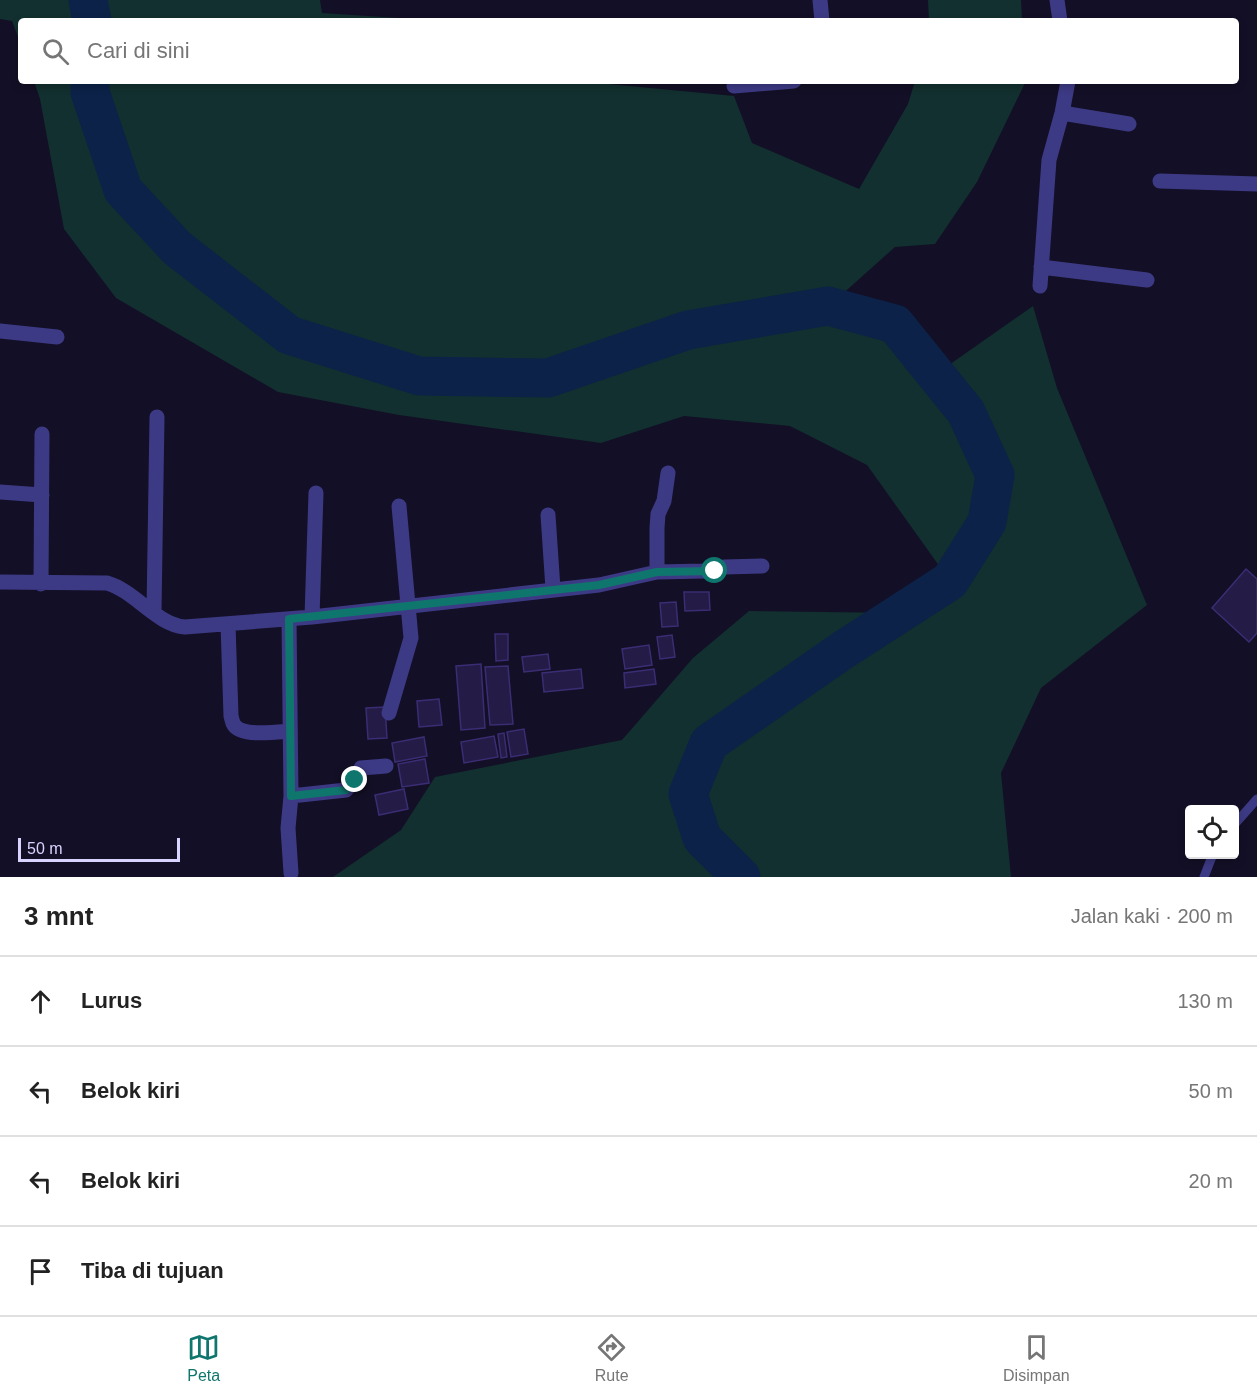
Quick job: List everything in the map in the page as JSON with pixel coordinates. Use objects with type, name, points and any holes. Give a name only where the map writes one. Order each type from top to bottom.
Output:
[{"type":"street","points":[[820,0],[822,18]]},
{"type":"street","points":[[1057,0],[1060,18]]},
{"type":"street","points":[[734,86],[758,84]]},
{"type":"street","points":[[1040,286],[1049,160],[1067,84]]},
{"type":"street","points":[[1062,113],[1129,124]]},
{"type":"street","points":[[1160,181],[1257,184]]},
{"type":"street","points":[[1041,267],[1147,280]]},
{"type":"street","points":[[0,331],[57,337]]},
{"type":"street","points":[[154,612],[157,417]]},
{"type":"street","points":[[41,584],[42,434]]},
{"type":"street","points":[[657,572],[658,514],[664,501],[668,473]]},
{"type":"street","points":[[0,492],[42,495]]},
{"type":"street","points":[[312,617],[316,493]]},
{"type":"street","points":[[389,713],[411,638],[399,506]]},
{"type":"street","points":[[548,515],[554,589]]},
{"type":"street","points":[[0,582],[107,583],[120,588],[178,627],[312,617],[617,582],[657,572],[762,566]]},
{"type":"street","points":[[289,619],[291,796],[288,828],[291,873]]},
{"type":"street","points":[[228,624],[231,716],[234,725],[248,733],[290,731]]},
{"type":"street","points":[[291,796],[346,790],[355,780],[361,768],[386,766]]},
{"type":"lane","points":[[1239,819],[1257,798]]},
{"type":"lane","points":[[1204,877],[1211,859]]},
{"type":"green space","points":[[0,0],[320,0],[322,13],[398,18],[18,18],[18,37],[12,21],[0,19]]},
{"type":"green space","points":[[928,0],[1021,0],[1022,18],[929,18]]},
{"type":"green space","points":[[35,84],[608,84],[734,96],[752,143],[859,189],[908,104],[914,84],[1025,84],[977,182],[935,244],[895,247],[829,306],[895,324],[936,374],[1033,306],[1057,388],[1147,605],[1041,688],[1001,773],[1011,877],[333,877],[401,830],[435,777],[622,740],[693,658],[749,611],[902,613],[950,581],[867,465],[790,426],[684,416],[601,443],[399,415],[278,392],[116,298],[64,229],[40,99]]},
{"type":"building","points":[[1246,569],[1257,579],[1257,633],[1249,642],[1212,608]]},
{"type":"building","points":[[684,592],[709,592],[710,610],[685,611]]},
{"type":"building","points":[[676,602],[678,626],[662,627],[660,603]]},
{"type":"building","points":[[495,634],[508,634],[508,660],[496,661]]},
{"type":"building","points":[[672,635],[675,657],[660,659],[657,637]]},
{"type":"building","points":[[649,645],[652,665],[625,669],[622,649]]},
{"type":"building","points":[[548,654],[550,669],[524,672],[522,657]]},
{"type":"building","points":[[481,664],[485,728],[461,730],[456,666]]},
{"type":"building","points":[[508,666],[513,724],[490,725],[485,667]]},
{"type":"building","points":[[581,669],[583,688],[544,692],[542,673]]},
{"type":"building","points":[[654,669],[656,684],[625,688],[624,673]]},
{"type":"building","points":[[439,699],[442,725],[419,727],[417,701]]},
{"type":"building","points":[[385,707],[387,738],[368,739],[366,708]]},
{"type":"building","points":[[524,729],[528,754],[511,757],[507,732]]},
{"type":"building","points":[[504,733],[507,757],[501,758],[498,734]]},
{"type":"building","points":[[494,736],[498,757],[464,763],[461,742]]},
{"type":"building","points":[[424,737],[427,756],[395,762],[392,743]]},
{"type":"building","points":[[425,759],[429,783],[402,787],[398,764]]},
{"type":"building","points":[[404,789],[408,809],[379,815],[375,795]]},
{"type":"waterway","points":[[88,0],[91,18]]},
{"type":"waterway","points":[[90,84],[90,92],[123,190],[177,248],[289,335],[419,376],[548,378],[688,330],[828,306],[895,324],[966,412],[995,475],[987,522],[950,581],[843,650],[709,743],[688,794],[702,838],[741,877]]},
{"type":"route","points":[[355,780],[346,790],[291,796],[289,619],[599,585],[657,572],[715,571]]}]
